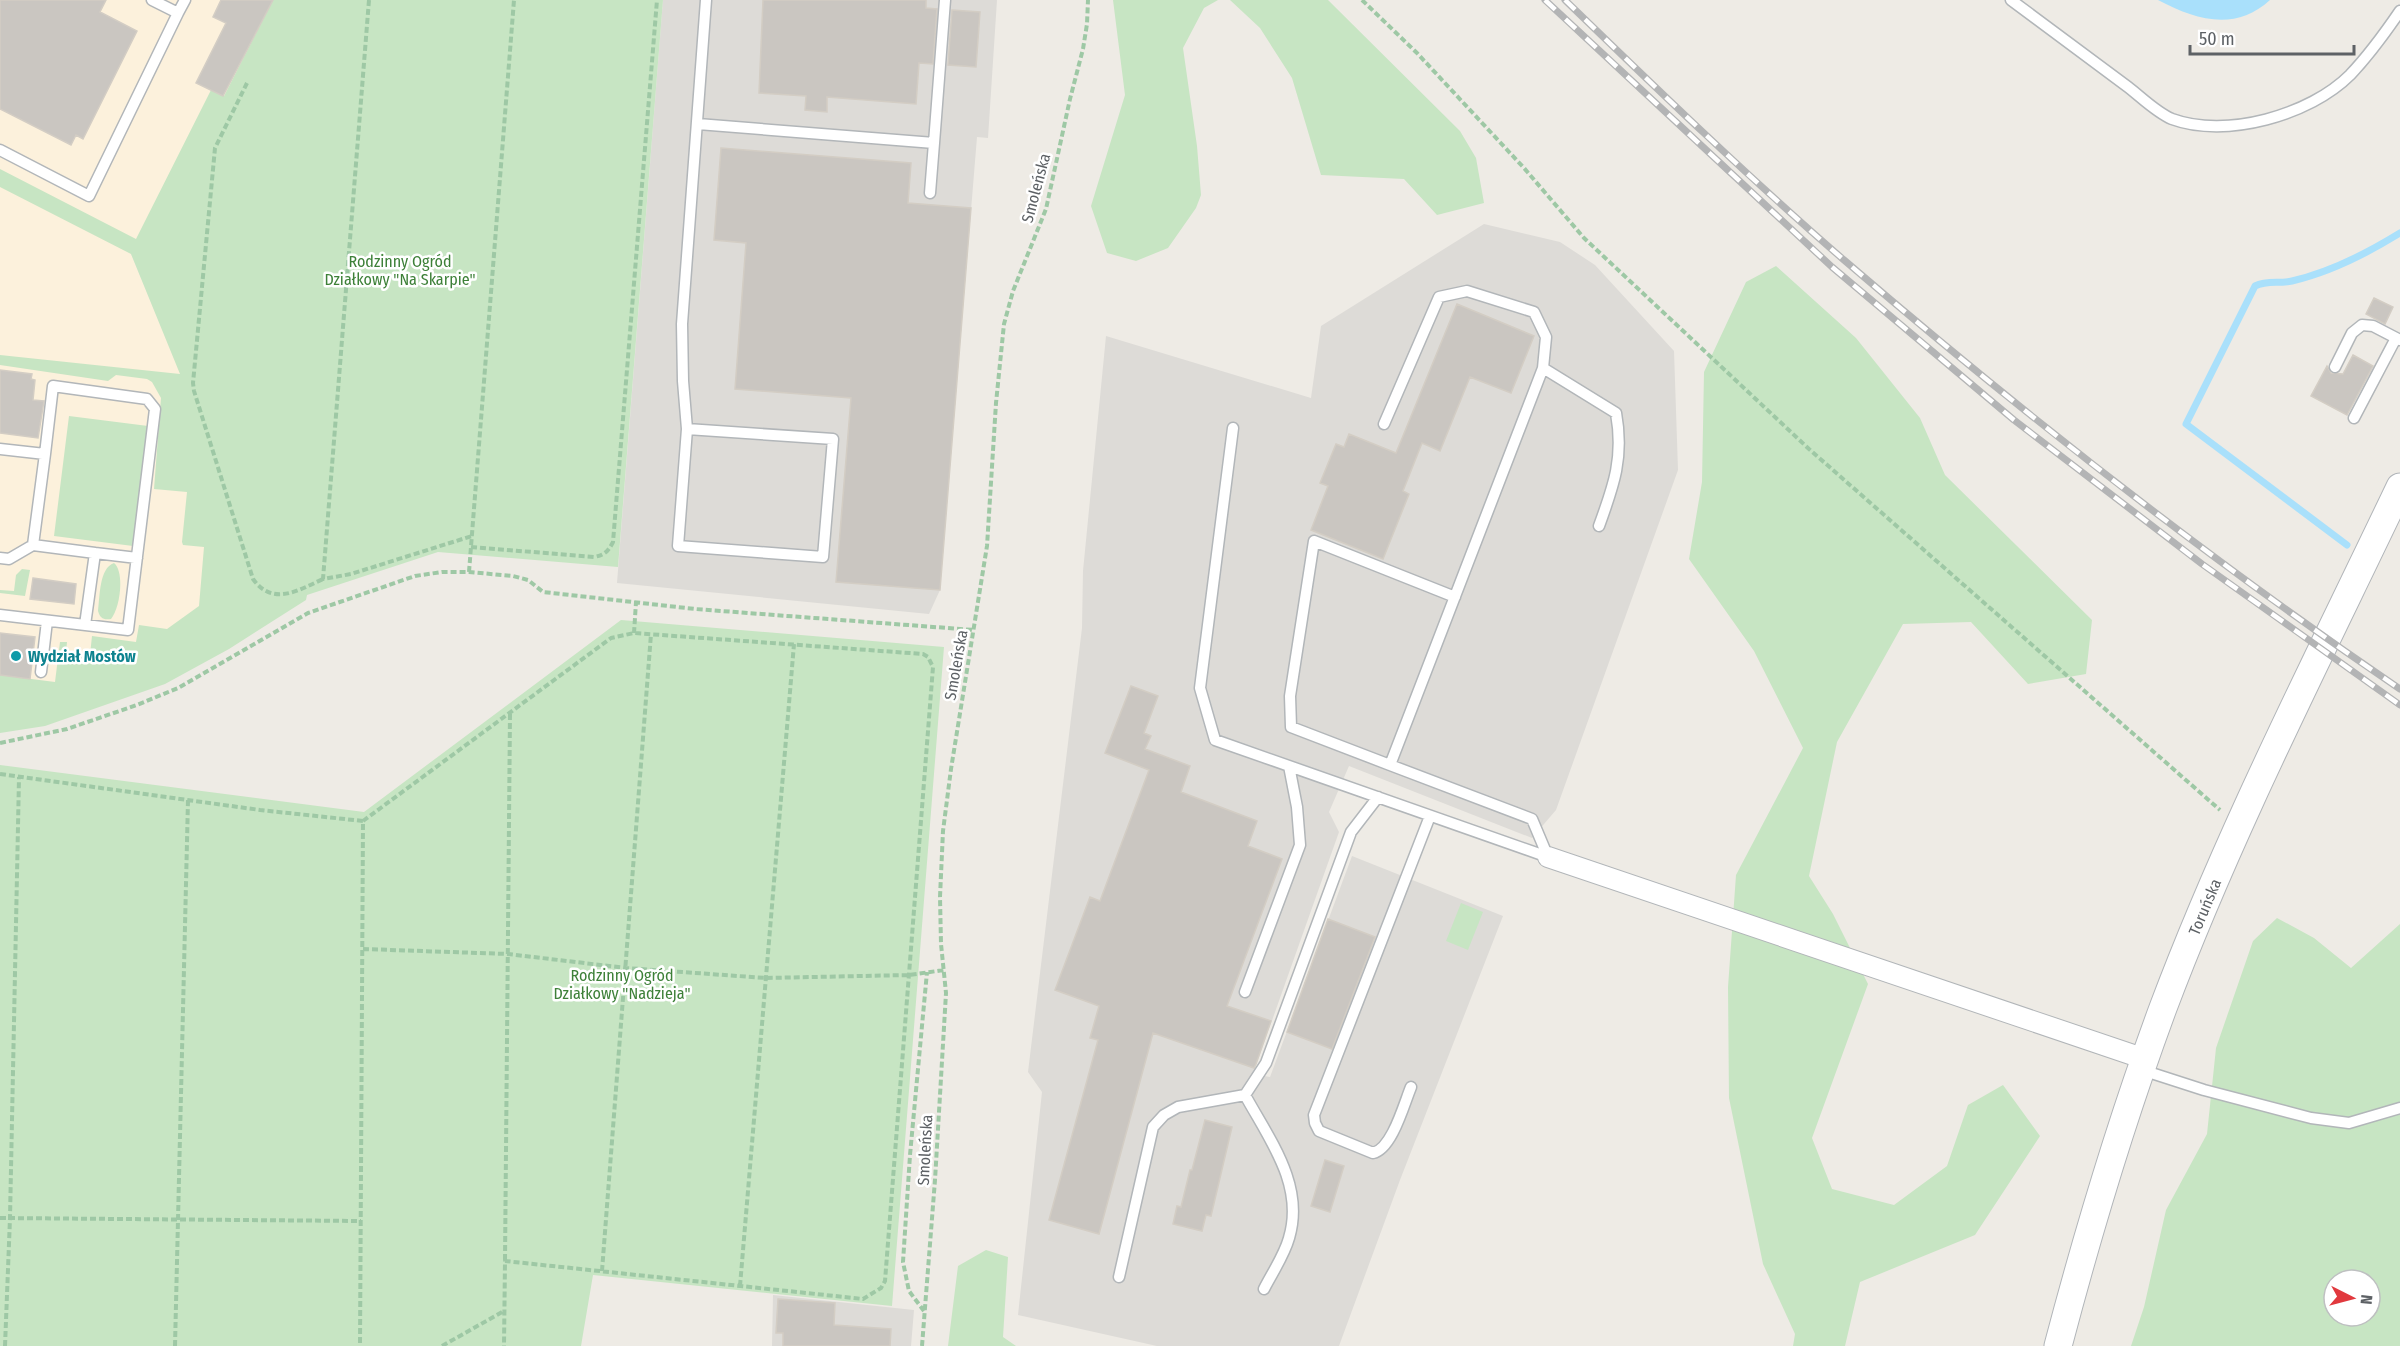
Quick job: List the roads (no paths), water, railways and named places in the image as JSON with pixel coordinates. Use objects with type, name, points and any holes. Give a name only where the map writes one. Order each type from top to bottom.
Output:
[{"type":"street","name":"Toruńska","points":[[2058,1346],[2086,1240],[2143,1065],[2187,949],[2240,824],[2400,487]]},
{"type":"street","points":[[1548,857],[2143,1065]]},
{"type":"lane","points":[[152,0],[178,13]]},
{"type":"lane","points":[[0,150],[89,196],[185,0]]},
{"type":"lane","points":[[687,429],[833,439],[823,557],[678,546],[687,429],[682,324],[706,0]]},
{"type":"lane","points":[[930,193],[945,0]]},
{"type":"lane","points":[[2012,0],[2170,118],[2218,126],[2243,125],[2271,119],[2324,95],[2348,76],[2376,46],[2400,11]]},
{"type":"lane","points":[[698,124],[934,143]]},
{"type":"lane","points":[[1384,424],[1440,297],[1467,291],[1534,312],[1546,337],[1543,368],[1390,765]]},
{"type":"lane","points":[[2335,367],[2352,333],[2362,325],[2369,325],[2398,339],[2354,418]]},
{"type":"lane","points":[[1543,368],[1616,413],[1620,437],[1615,483],[1599,526]]},
{"type":"lane","points":[[0,615],[128,630],[155,409],[147,399],[53,386],[33,545]]},
{"type":"lane","points":[[1233,428],[1200,688],[1215,740],[1548,857]]},
{"type":"lane","points":[[0,449],[45,454]]},
{"type":"lane","points":[[1455,597],[1314,541],[1290,696],[1291,727],[1532,819],[1548,857]]},
{"type":"lane","points":[[0,558],[9,559],[33,545],[137,558]]},
{"type":"lane","points":[[85,625],[95,553]]},
{"type":"lane","points":[[41,672],[47,621]]},
{"type":"lane","points":[[1245,992],[1300,845],[1297,807],[1289,766]]},
{"type":"lane","points":[[1119,1277],[1153,1127],[1164,1115],[1178,1107],[1245,1095],[1266,1063],[1351,832],[1378,797]]},
{"type":"lane","points":[[1410,1087],[1390,1138],[1379,1152],[1373,1153],[1319,1131],[1315,1124],[1314,1115],[1430,816]]},
{"type":"lane","points":[[2143,1065],[2226,1096],[2311,1118],[2349,1124],[2400,1108]]},
{"type":"lane","points":[[1245,1095],[1287,1172],[1293,1201],[1289,1238],[1264,1289]]},
{"type":"water","points":[[2158,0],[2270,0],[2257,10],[2243,16],[2215,20],[2187,13]]},
{"type":"waterway","points":[[2347,545],[2186,424],[2255,286],[2292,281],[2321,273],[2361,255],[2400,233]]},
{"type":"railway","points":[[1545,0],[1832,267],[2014,420],[2202,564],[2400,705]]},
{"type":"railway","points":[[1565,0],[1773,197],[1978,373],[2186,536],[2400,689]]},
{"type":"place","name":"Wydział Mostów","points":[[16,656]]},
{"type":"park label","name":"Rodzinny Ogród Działkowy \"Na Skarpie\"","points":[[400,270]]},
{"type":"park label","name":"Rodzinny Ogród Działkowy \"Nadzieja\"","points":[[622,984]]}]
